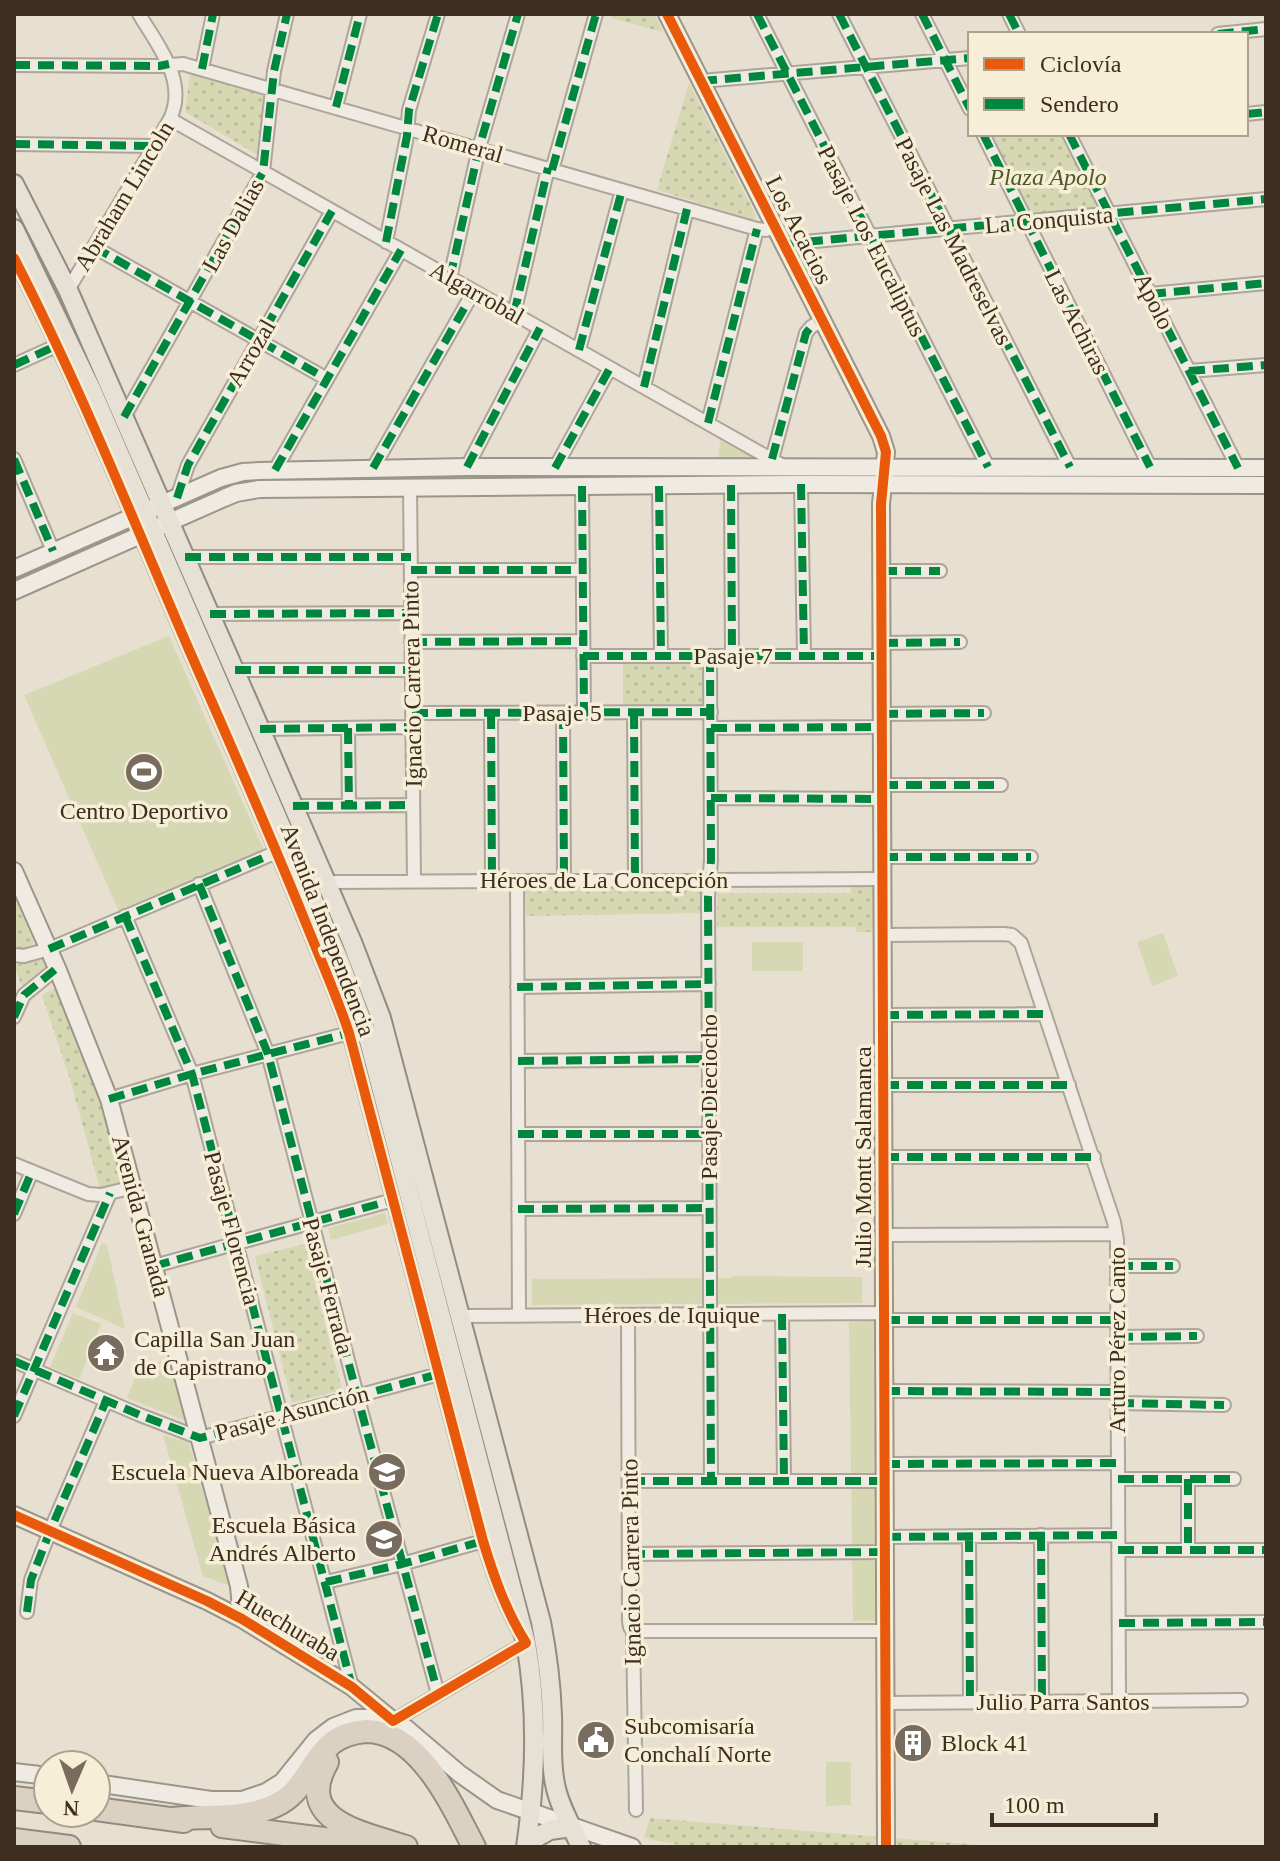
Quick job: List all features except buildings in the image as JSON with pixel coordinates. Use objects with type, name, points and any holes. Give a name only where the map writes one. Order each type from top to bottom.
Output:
[{"type":"highway","points":[[172,1819],[238,1815],[273,1806],[284,1801],[299,1786],[332,1743],[355,1732],[373,1732],[399,1742],[430,1770],[474,1847]]},
{"type":"highway","points":[[406,1847],[342,1825],[322,1806],[317,1792],[318,1781],[329,1759],[338,1750],[367,1742],[382,1745],[398,1754],[437,1795],[465,1847]]},
{"type":"highway","points":[[112,1811],[388,1847]]},
{"type":"highway","points":[[14,1840],[69,1847]]},
{"type":"main road","name":"Los Acacios","points":[[667,14],[884,444],[884,467]]},
{"type":"main road","name":"Avenida Independencia","points":[[14,184],[68,290],[124,417],[170,508],[185,557],[381,1018],[541,1622],[549,1672],[553,1774],[557,1792],[581,1847]]},
{"type":"main road","name":"Avenida Independencia","points":[[14,229],[86,378],[142,523],[339,960],[361,1017],[526,1643],[535,1733],[531,1813],[526,1845]]},
{"type":"main road","points":[[14,591],[232,474],[373,468],[778,463],[884,467],[1266,468]]},
{"type":"main road","name":"Julio Montt Salamanca","points":[[884,467],[882,485],[887,571],[882,650],[886,1847]]},
{"type":"main road","points":[[170,508],[249,490],[801,484],[1266,485]]},
{"type":"main road","points":[[14,569],[53,551],[142,523]]},
{"type":"main road","points":[[36,559],[36,571],[45,577]]},
{"type":"main road","name":"Avenida Granada","points":[[14,871],[109,1099],[239,1586],[242,1619]]},
{"type":"main road","name":"Huechuraba","points":[[14,1515],[242,1619],[352,1687],[488,1795],[632,1847]]},
{"type":"main road","name":"Huechuraba","points":[[344,1722],[351,1712],[352,1687]]},
{"type":"main road","points":[[112,1785],[211,1800],[242,1800],[255,1797],[282,1782],[316,1740],[333,1727],[367,1717],[393,1721]]},
{"type":"main road","points":[[526,1845],[550,1830],[572,1827]]},
{"type":"street","name":"Abraham Lincoln","points":[[68,290],[175,107],[175,81],[169,64],[139,14]]},
{"type":"street","points":[[202,69],[213,14]]},
{"type":"street","name":"Las Dalias","points":[[124,417],[263,172],[275,66],[287,14]]},
{"type":"street","points":[[336,107],[360,14]]},
{"type":"street","points":[[386,242],[407,136],[409,110],[438,14]]},
{"type":"street","points":[[450,278],[479,148],[518,14]]},
{"type":"street","points":[[514,314],[550,169],[596,14]]},
{"type":"street","name":"Pasaje Los Eucaliptus","points":[[757,14],[988,467]]},
{"type":"street","name":"Pasaje Las Madreselvas","points":[[839,14],[1070,467]]},
{"type":"street","points":[[922,14],[968,105]]},
{"type":"street","points":[[1009,14],[1018,32]]},
{"type":"street","points":[[1237,32],[1266,29]]},
{"type":"street","points":[[701,81],[968,58]]},
{"type":"street","name":"Romeral","points":[[14,65],[183,64],[757,229]]},
{"type":"street","name":"Algarrobal","points":[[170,119],[778,463]]},
{"type":"street","name":"Las Achiras","points":[[984,136],[1150,467]]},
{"type":"street","name":"Apolo","points":[[1070,136],[1238,468]]},
{"type":"street","points":[[14,144],[154,146]]},
{"type":"street","points":[[579,350],[622,190]]},
{"type":"street","name":"La Conquista","points":[[783,244],[1266,199]]},
{"type":"street","points":[[644,387],[687,209]]},
{"type":"street","name":"Arrozal","points":[[170,508],[188,465],[332,211]]},
{"type":"street","points":[[708,423],[757,229],[775,227]]},
{"type":"street","points":[[94,247],[327,379]]},
{"type":"street","points":[[275,470],[401,250]]},
{"type":"street","name":"Avenida Independencia","points":[[14,258],[142,523],[339,1002],[483,1541],[506,1608],[526,1643]]},
{"type":"street","points":[[1150,294],[1266,283]]},
{"type":"street","points":[[373,468],[474,291]]},
{"type":"street","points":[[778,463],[806,333],[822,320]]},
{"type":"street","points":[[467,467],[540,328]]},
{"type":"street","points":[[14,365],[58,345]]},
{"type":"street","points":[[1189,371],[1266,365]]},
{"type":"street","points":[[555,468],[610,368]]},
{"type":"street","points":[[14,459],[53,551]]},
{"type":"street","points":[[801,484],[804,656]]},
{"type":"street","points":[[731,485],[732,656]]},
{"type":"street","points":[[582,486],[584,713]]},
{"type":"street","points":[[659,486],[661,656]]},
{"type":"street","name":"Ignacio Carrera Pinto","points":[[410,488],[414,881]]},
{"type":"street","points":[[185,557],[583,570]]},
{"type":"street","points":[[887,571],[940,571]]},
{"type":"street","points":[[210,614],[411,613]]},
{"type":"street","points":[[411,642],[583,641]]},
{"type":"street","name":"Pasaje 7","points":[[583,656],[804,656],[960,642]]},
{"type":"street","name":"Pasaje Dieciocho","points":[[710,656],[711,1481]]},
{"type":"street","points":[[235,670],[412,670]]},
{"type":"street","name":"Pasaje 5","points":[[260,729],[348,728],[491,713],[711,712]]},
{"type":"street","points":[[491,713],[492,881]]},
{"type":"street","points":[[563,713],[564,881]]},
{"type":"street","points":[[634,713],[635,880]]},
{"type":"street","points":[[711,728],[984,713]]},
{"type":"street","points":[[348,728],[349,806]]},
{"type":"street","points":[[711,798],[1001,785]]},
{"type":"street","points":[[293,806],[413,805]]},
{"type":"street","points":[[14,955],[24,956],[49,949],[277,852]]},
{"type":"street","points":[[882,857],[1031,857]]},
{"type":"street","name":"Héroes de La Concepción","points":[[325,882],[882,879]]},
{"type":"street","points":[[517,881],[519,1316]]},
{"type":"street","name":"Pasaje Ferrada","points":[[199,884],[268,1054],[438,1694]]},
{"type":"street","name":"Pasaje Florencia","points":[[125,916],[192,1074],[352,1687]]},
{"type":"street","name":"Arturo Pérez Canto","points":[[883,935],[1012,935],[1018,940],[1023,946],[1094,1157],[1116,1234],[1119,1701]]},
{"type":"street","points":[[14,1017],[30,989],[57,968]]},
{"type":"street","points":[[517,987],[709,984]]},
{"type":"street","points":[[883,1015],[1045,1014]]},
{"type":"street","points":[[109,1099],[349,1033]]},
{"type":"street","points":[[518,1061],[709,1059]]},
{"type":"street","points":[[883,1085],[1069,1085]]},
{"type":"street","points":[[518,1134],[709,1134]]},
{"type":"street","points":[[883,1157],[1094,1157]]},
{"type":"street","points":[[14,1164],[88,1194],[101,1195],[134,1187]]},
{"type":"street","points":[[14,1214],[32,1171]]},
{"type":"street","points":[[14,1416],[110,1193]]},
{"type":"street","points":[[154,1266],[393,1200]]},
{"type":"street","points":[[518,1209],[710,1208]]},
{"type":"street","points":[[884,1235],[1116,1234]]},
{"type":"street","points":[[1117,1266],[1173,1266]]},
{"type":"street","points":[[782,1314],[784,1481]]},
{"type":"street","name":"Héroes de Iquique","points":[[460,1316],[782,1314],[1117,1320]]},
{"type":"street","name":"Ignacio Carrera Pinto","points":[[628,1315],[629,1624],[633,1631],[636,1810]]},
{"type":"street","points":[[1117,1337],[1197,1336]]},
{"type":"street","name":"Pasaje Asunción","points":[[14,1361],[200,1438],[439,1374]]},
{"type":"street","points":[[884,1391],[1118,1398],[1224,1405]]},
{"type":"street","points":[[27,1612],[30,1588],[50,1531],[106,1401]]},
{"type":"street","points":[[884,1464],[1118,1463]]},
{"type":"street","points":[[1118,1479],[1234,1479]]},
{"type":"street","points":[[1188,1479],[1188,1550]]},
{"type":"street","points":[[629,1481],[884,1481]]},
{"type":"street","points":[[1041,1535],[1042,1702]]},
{"type":"street","points":[[629,1554],[885,1544],[969,1536],[1118,1535]]},
{"type":"street","points":[[969,1536],[970,1702]]},
{"type":"street","points":[[326,1582],[483,1541]]},
{"type":"street","points":[[1118,1550],[1266,1550]]},
{"type":"street","points":[[15,1589],[30,1588]]},
{"type":"street","points":[[1119,1623],[1266,1622]]},
{"type":"street","points":[[633,1631],[885,1631]]},
{"type":"street","points":[[393,1721],[526,1643]]},
{"type":"street","name":"Julio Parra Santos","points":[[886,1703],[1241,1700]]},
{"type":"green space","points":[[612,14],[654,14],[663,32],[611,18]]},
{"type":"green space","points":[[195,72],[269,94],[260,153],[256,154],[185,112],[190,75]]},
{"type":"green space","points":[[689,83],[756,216],[755,220],[657,190]]},
{"type":"green space","name":"Plaza Apolo","points":[[991,136],[1063,136],[1100,208],[1030,215]]},
{"type":"green space","points":[[721,434],[764,458],[718,458]]},
{"type":"green space","name":"Centro Deportivo","points":[[169,636],[264,850],[120,914],[24,695]]},
{"type":"green space","points":[[623,659],[705,659],[704,707],[623,707]]},
{"type":"green space","points":[[704,881],[704,913],[526,916],[525,884]]},
{"type":"green space","points":[[851,883],[875,883],[878,928],[872,932],[856,932],[856,927],[717,927],[717,893],[851,893]]},
{"type":"green space","points":[[14,895],[34,942],[23,950],[14,949]]},
{"type":"green space","points":[[1163,933],[1178,976],[1152,986],[1137,942]]},
{"type":"green space","points":[[752,942],[803,942],[803,971],[752,971]]},
{"type":"green space","points":[[42,959],[46,968],[22,987],[14,965]]},
{"type":"green space","points":[[59,986],[85,1048],[128,1182],[100,1189],[70,1079],[42,995]]},
{"type":"green space","points":[[385,1213],[388,1224],[331,1240],[328,1228]]},
{"type":"green space","points":[[102,1243],[107,1245],[125,1329],[76,1307]]},
{"type":"green space","points":[[305,1244],[342,1390],[292,1403],[255,1256]]},
{"type":"green space","points":[[862,1277],[862,1303],[532,1305],[532,1279]]},
{"type":"green space","points":[[73,1313],[101,1324],[79,1379],[50,1367]]},
{"type":"green space","points":[[877,1321],[880,1621],[853,1621],[849,1322]]},
{"type":"green space","points":[[169,1360],[186,1421],[127,1398],[140,1366]]},
{"type":"green space","points":[[163,1435],[189,1443],[230,1586],[203,1576]]},
{"type":"green space","points":[[826,1762],[851,1762],[851,1805],[826,1806]]},
{"type":"green space","points":[[650,1818],[1004,1847],[689,1847],[644,1838]]},
{"type":"marked path","points":[[202,69],[213,14]]},
{"type":"marked path","points":[[124,417],[263,172],[274,71],[287,14]]},
{"type":"marked path","points":[[336,107],[360,14]]},
{"type":"marked path","points":[[386,242],[407,136],[409,110],[438,14]]},
{"type":"marked path","points":[[450,278],[479,148],[518,14]]},
{"type":"marked path","points":[[552,170],[596,14]]},
{"type":"marked path","points":[[757,14],[988,467]]},
{"type":"marked path","points":[[839,14],[1070,467]]},
{"type":"marked path","points":[[922,14],[968,105]]},
{"type":"marked path","points":[[1009,14],[1018,32]]},
{"type":"marked path","points":[[1237,32],[1266,29]]},
{"type":"marked path","points":[[701,81],[968,58]]},
{"type":"marked path","points":[[14,65],[169,64]]},
{"type":"marked path","points":[[1248,114],[1266,112]]},
{"type":"marked path","points":[[984,136],[1150,467]]},
{"type":"marked path","points":[[1070,136],[1238,468]]},
{"type":"marked path","points":[[14,144],[154,146]]},
{"type":"marked path","points":[[514,314],[548,168]]},
{"type":"marked path","points":[[579,350],[622,190]]},
{"type":"marked path","points":[[783,244],[1266,199]]},
{"type":"marked path","points":[[644,387],[687,209]]},
{"type":"marked path","points":[[177,498],[188,465],[332,211]]},
{"type":"marked path","points":[[708,423],[757,229]]},
{"type":"marked path","points":[[94,247],[327,379]]},
{"type":"marked path","points":[[275,470],[401,250]]},
{"type":"marked path","points":[[1150,294],[1266,283]]},
{"type":"marked path","points":[[373,468],[474,291]]},
{"type":"marked path","points":[[772,459],[806,333],[822,320]]},
{"type":"marked path","points":[[467,467],[540,328]]},
{"type":"marked path","points":[[14,365],[58,345]]},
{"type":"marked path","points":[[1189,371],[1266,365]]},
{"type":"marked path","points":[[555,468],[610,368]]},
{"type":"marked path","points":[[14,459],[53,551]]},
{"type":"marked path","points":[[801,484],[804,656]]},
{"type":"marked path","points":[[731,485],[732,656]]},
{"type":"marked path","points":[[582,486],[584,713]]},
{"type":"marked path","points":[[659,486],[661,656]]},
{"type":"marked path","points":[[185,557],[411,557]]},
{"type":"marked path","points":[[411,570],[583,570]]},
{"type":"marked path","points":[[881,571],[940,571]]},
{"type":"marked path","points":[[210,614],[411,613]]},
{"type":"marked path","points":[[411,642],[583,641]]},
{"type":"marked path","points":[[882,643],[960,642]]},
{"type":"marked path","points":[[583,656],[882,656]]},
{"type":"marked path","points":[[710,656],[711,1481]]},
{"type":"marked path","points":[[235,670],[412,670]]},
{"type":"marked path","points":[[412,713],[711,712]]},
{"type":"marked path","points":[[491,713],[492,881]]},
{"type":"marked path","points":[[563,713],[564,881]]},
{"type":"marked path","points":[[634,713],[635,880]]},
{"type":"marked path","points":[[882,714],[984,713]]},
{"type":"marked path","points":[[260,729],[412,727]]},
{"type":"marked path","points":[[711,728],[882,727]]},
{"type":"marked path","points":[[348,728],[349,806]]},
{"type":"marked path","points":[[882,785],[1001,785]]},
{"type":"marked path","points":[[711,798],[882,799]]},
{"type":"marked path","points":[[293,806],[413,805]]},
{"type":"marked path","points":[[49,949],[277,852]]},
{"type":"marked path","points":[[882,857],[1031,857]]},
{"type":"marked path","points":[[199,884],[268,1054],[438,1694]]},
{"type":"marked path","points":[[125,916],[192,1074],[352,1687]]},
{"type":"marked path","points":[[14,1017],[24,995],[57,968]]},
{"type":"marked path","points":[[517,987],[709,984]]},
{"type":"marked path","points":[[883,1015],[1045,1014]]},
{"type":"marked path","points":[[109,1099],[349,1033]]},
{"type":"marked path","points":[[518,1061],[709,1059]]},
{"type":"marked path","points":[[883,1085],[1069,1085]]},
{"type":"marked path","points":[[518,1134],[709,1134]]},
{"type":"marked path","points":[[883,1157],[1094,1157]]},
{"type":"marked path","points":[[14,1214],[32,1171]]},
{"type":"marked path","points":[[14,1416],[110,1193]]},
{"type":"marked path","points":[[154,1266],[393,1200]]},
{"type":"marked path","points":[[518,1209],[710,1208]]},
{"type":"marked path","points":[[1117,1266],[1173,1266]]},
{"type":"marked path","points":[[782,1314],[784,1481]]},
{"type":"marked path","points":[[884,1320],[1117,1320]]},
{"type":"marked path","points":[[1117,1337],[1197,1336]]},
{"type":"marked path","points":[[14,1361],[200,1438],[439,1374]]},
{"type":"marked path","points":[[884,1391],[1118,1392]]},
{"type":"marked path","points":[[27,1612],[31,1580],[106,1401]]},
{"type":"marked path","points":[[1118,1403],[1224,1405]]},
{"type":"marked path","points":[[884,1464],[1118,1463]]},
{"type":"marked path","points":[[1118,1479],[1234,1479]]},
{"type":"marked path","points":[[1188,1479],[1188,1550]]},
{"type":"marked path","points":[[629,1481],[884,1481]]},
{"type":"marked path","points":[[1041,1535],[1042,1702]]},
{"type":"marked path","points":[[885,1537],[1118,1535]]},
{"type":"marked path","points":[[969,1536],[970,1702]]},
{"type":"marked path","points":[[326,1582],[483,1541]]},
{"type":"marked path","points":[[1118,1550],[1266,1550]]},
{"type":"marked path","points":[[629,1554],[885,1552]]},
{"type":"marked path","points":[[1119,1623],[1266,1622]]},
{"type":"cycle path","points":[[667,14],[881,436],[886,452],[881,504],[886,1847]]},
{"type":"cycle path","points":[[14,258],[105,454],[264,823],[349,1033],[483,1541],[501,1594],[526,1643],[393,1721],[352,1687],[242,1619],[14,1515]]},
{"type":"place","name":"Centro Deportivo","points":[[144,772]]},
{"type":"place","name":"Capilla San Juan de Capistrano","points":[[106,1353]]},
{"type":"place","name":"Escuela Nueva Alboreada","points":[[387,1472]]},
{"type":"place","name":"Escuela Básica Andrés Alberto","points":[[384,1539]]},
{"type":"place","name":"Subcomisaría Conchalí Norte","points":[[596,1740]]},
{"type":"place","name":"Block 41","points":[[913,1743]]}]
